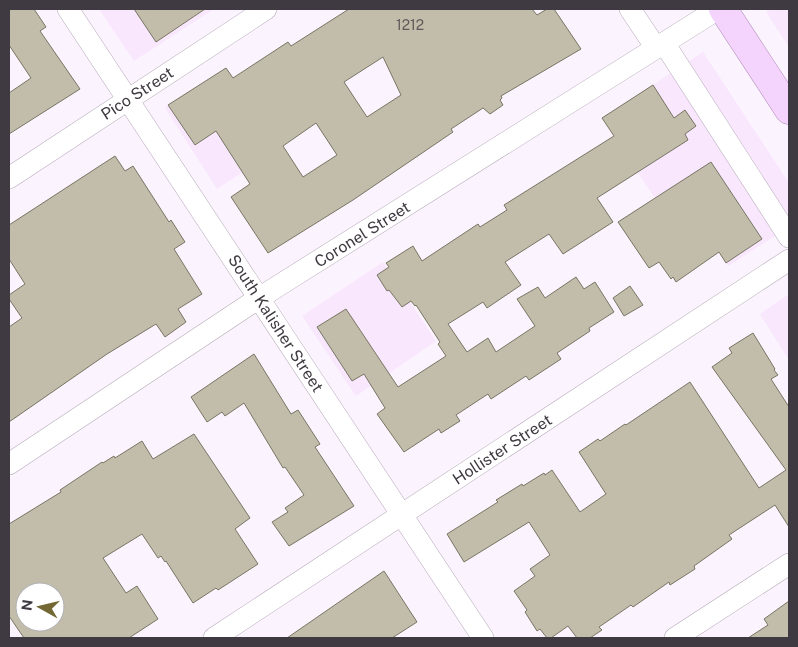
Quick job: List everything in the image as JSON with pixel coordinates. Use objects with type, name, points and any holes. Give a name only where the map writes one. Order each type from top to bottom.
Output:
[{"type":"main road","points":[[723,9],[789,110]]},
{"type":"street","name":"South Kalisher Street","points":[[68,9],[482,638]]},
{"type":"street","name":"Pico Street","points":[[9,178],[266,9]]},
{"type":"street","points":[[630,9],[660,45],[789,237]]},
{"type":"street","name":"Coronel Street","points":[[9,464],[259,298],[718,9]]},
{"type":"street","name":"Hollister Street","points":[[214,638],[789,260]]},
{"type":"street","points":[[675,638],[789,564]]},
{"type":"shaded area","points":[[99,9],[214,9],[134,61]]},
{"type":"shaded area","points":[[771,9],[789,9],[789,47],[766,12]]},
{"type":"shaded area","points":[[703,52],[789,183],[789,227],[728,266],[693,212],[656,200],[602,118]]},
{"type":"shaded area","points":[[225,69],[278,149],[217,189],[165,108]]},
{"type":"shaded area","points":[[383,262],[436,341],[356,396],[302,316]]},
{"type":"shaded area","points":[[789,294],[789,360],[760,314]]},
{"type":"building","points":[[9,9],[34,9],[46,27],[40,31],[80,89],[9,134],[9,93],[31,78],[9,45]]},
{"type":"building","points":[[134,9],[205,9],[156,42]]},
{"type":"building","points":[[349,9],[532,9],[537,15],[547,9],[554,9],[581,49],[501,96],[500,100],[503,105],[490,114],[483,108],[451,129],[453,132],[353,200],[268,253],[231,197],[250,184],[216,131],[195,145],[168,105],[226,68],[233,78],[288,42],[291,46]],"holes":[[[383,57],[401,95],[367,117],[344,82]],[[316,123],[337,155],[303,177],[283,146]]]},
{"type":"building","points":[[653,85],[674,118],[685,110],[696,126],[685,134],[688,140],[597,198],[613,222],[563,254],[549,234],[505,262],[521,285],[487,308],[483,302],[448,324],[467,352],[488,338],[496,352],[535,326],[517,299],[538,287],[545,298],[576,277],[584,289],[595,282],[614,312],[589,328],[590,331],[557,353],[561,359],[529,380],[526,376],[491,399],[488,394],[456,415],[460,421],[441,433],[439,429],[404,452],[377,414],[385,408],[364,374],[352,381],[317,327],[346,309],[398,387],[446,356],[438,344],[440,342],[416,305],[411,301],[402,307],[389,290],[387,291],[377,275],[389,267],[386,263],[413,246],[422,261],[478,224],[480,227],[507,210],[504,205],[614,136],[602,118]]},
{"type":"building","points":[[115,156],[125,171],[133,166],[169,222],[171,220],[185,242],[174,249],[202,294],[178,309],[186,322],[165,337],[156,324],[107,354],[9,422],[9,327],[22,318],[9,299],[9,295],[25,284],[9,259],[9,225]]},
{"type":"building","points":[[711,162],[762,239],[726,263],[719,252],[676,282],[673,277],[671,279],[659,262],[649,268],[618,222]]},
{"type":"building","points":[[630,286],[643,305],[624,316],[613,298]]},
{"type":"building","points":[[753,333],[778,375],[771,379],[789,407],[789,527],[775,505],[729,535],[732,539],[694,566],[695,569],[670,585],[669,582],[633,607],[631,605],[599,627],[602,630],[590,638],[577,638],[568,626],[551,638],[547,638],[540,629],[537,631],[525,612],[527,610],[514,591],[535,576],[530,569],[550,555],[529,522],[464,562],[447,534],[498,502],[496,500],[544,473],[545,475],[552,470],[580,512],[606,494],[579,452],[598,439],[600,441],[626,425],[690,382],[759,488],[786,470],[712,367],[732,353],[729,348]]},
{"type":"building","points":[[254,354],[291,414],[298,410],[320,444],[315,447],[354,506],[289,546],[272,522],[288,512],[285,508],[304,495],[285,467],[283,468],[244,403],[225,416],[222,412],[207,422],[191,397]]},
{"type":"building","points":[[194,434],[250,518],[235,529],[258,564],[218,590],[216,588],[193,603],[166,561],[161,556],[158,558],[142,534],[103,558],[126,593],[137,586],[158,619],[129,638],[24,638],[20,632],[65,632],[65,582],[15,582],[15,625],[9,616],[9,524],[61,492],[60,490],[102,462],[114,456],[115,458],[142,441],[153,459]]},
{"type":"building","points":[[384,571],[417,622],[392,638],[287,638]]},
{"type":"building","points":[[789,601],[789,638],[748,638],[768,625],[764,619]]}]
